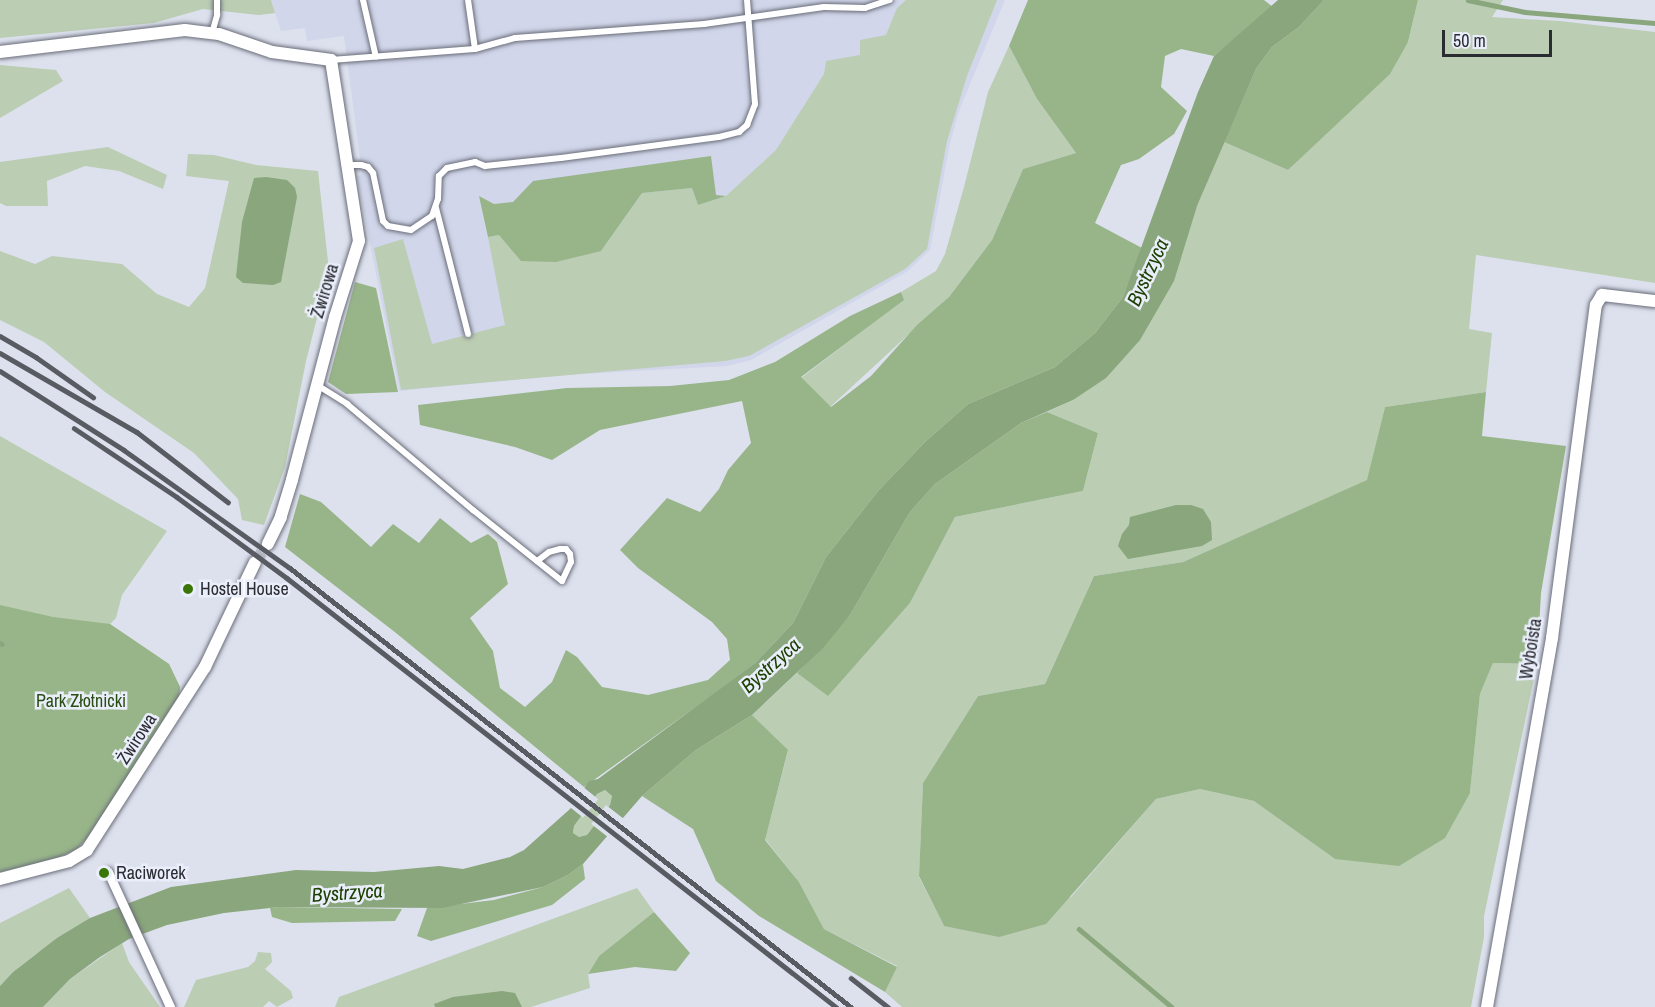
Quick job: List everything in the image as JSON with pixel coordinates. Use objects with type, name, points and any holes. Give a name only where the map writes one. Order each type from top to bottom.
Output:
[{"type":"street","points":[[0,52],[184,30],[212,33],[272,52],[331,60]]},
{"type":"street","name":"Żwirowa","points":[[267,544],[281,517],[359,241],[331,60]]},
{"type":"street","name":"Wyboista","points":[[1487,1007],[1552,638],[1596,305],[1602,295],[1655,301]]},
{"type":"street","name":"Żwirowa","points":[[0,879],[69,861],[87,850],[205,667],[255,562]]},
{"type":"street","points":[[108,872],[170,1007]]},
{"type":"lane","points":[[212,33],[217,15],[217,0]]},
{"type":"lane","points":[[363,0],[376,57]]},
{"type":"lane","points":[[468,0],[475,49]]},
{"type":"lane","points":[[468,334],[436,208],[439,176],[447,168],[475,162],[485,166],[561,158],[719,137],[739,132],[747,125],[754,104],[747,0]]},
{"type":"lane","points":[[331,60],[475,49],[515,38],[627,31],[749,18],[824,7],[865,8],[890,0]]},
{"type":"lane","points":[[348,165],[368,167],[373,173],[383,221],[388,226],[411,230],[426,222],[436,208]]},
{"type":"lane","points":[[317,385],[347,404],[537,561],[562,581],[571,562],[570,554],[566,549],[549,552],[537,561]]},
{"type":"shaded area","points":[[271,0],[1005,0],[959,111],[950,143],[930,250],[908,271],[751,360],[727,366],[563,375],[399,391],[357,177],[362,174],[344,36],[307,41],[305,28],[281,31]]},
{"type":"green space","points":[[0,0],[271,0],[275,13],[259,15],[203,9],[154,23],[0,38]]},
{"type":"green space","points":[[906,0],[997,0],[967,76],[947,141],[927,249],[905,269],[749,356],[725,361],[401,390],[374,248],[403,239],[432,344],[505,325],[488,237],[499,235],[601,251],[642,193],[692,188],[698,205],[726,196],[776,150],[824,74],[826,61],[860,55],[860,40],[886,35],[897,8]]},
{"type":"green space","points":[[1028,0],[1264,0],[1273,7],[1214,56],[1181,49],[1165,56],[1161,87],[1187,111],[1174,134],[1139,159],[1121,165],[1095,223],[1142,248],[1123,297],[1095,333],[1055,367],[968,404],[925,442],[878,491],[826,557],[793,623],[755,663],[711,696],[584,787],[396,633],[285,547],[300,494],[321,502],[371,547],[393,524],[419,543],[440,518],[471,543],[488,534],[497,542],[508,584],[470,618],[493,651],[500,688],[525,707],[552,682],[566,650],[577,657],[602,687],[648,695],[708,680],[730,660],[727,639],[712,622],[638,568],[620,550],[667,498],[700,512],[719,489],[728,470],[751,443],[742,401],[600,430],[552,460],[515,447],[420,425],[418,405],[567,388],[670,386],[729,380],[775,362],[850,316],[901,292],[904,300],[801,377],[831,407],[871,376],[917,325],[949,297],[992,240],[1023,169],[1076,153],[1037,99],[1009,46]]},
{"type":"green space","points":[[1324,0],[1418,0],[1408,42],[1390,74],[1288,170],[1224,142],[1256,69],[1272,47],[1299,27]]},
{"type":"green space","points":[[1418,0],[1503,0],[1492,17],[1560,21],[1655,32],[1655,283],[1476,255],[1469,329],[1492,333],[1486,392],[1385,407],[1368,480],[1183,562],[1094,576],[1045,684],[978,696],[923,783],[919,877],[944,926],[1071,897],[1156,799],[1200,789],[1254,801],[1335,859],[1470,793],[1480,694],[1493,663],[1537,664],[1484,916],[1484,937],[1471,1007],[902,1007],[885,992],[897,966],[824,929],[799,882],[765,839],[788,751],[752,715],[797,673],[828,695],[910,603],[955,517],[1083,491],[1098,433],[1047,412],[1073,400],[1197,206],[1224,142],[1288,170],[1408,42]]},
{"type":"green space","points":[[1009,46],[1037,99],[1076,153],[1023,169],[992,240],[949,297],[830,407],[801,378],[903,300],[901,292],[936,271],[945,254],[988,92]]},
{"type":"green space","points":[[0,65],[56,70],[63,81],[0,118]]},
{"type":"green space","points":[[108,147],[167,175],[163,189],[119,171],[85,166],[47,181],[48,206],[6,206],[0,203],[0,162]]},
{"type":"green space","points":[[188,154],[214,155],[256,165],[318,171],[329,271],[306,361],[285,467],[264,525],[242,520],[238,499],[194,453],[105,392],[44,342],[0,320],[0,251],[35,264],[52,256],[122,264],[157,294],[189,307],[205,288],[229,181],[186,176]]},
{"type":"green space","points":[[711,156],[716,195],[726,196],[698,205],[692,188],[642,193],[601,251],[556,262],[521,261],[499,235],[488,237],[479,196],[494,204],[513,202],[533,181]]},
{"type":"green space","points":[[355,282],[376,288],[398,392],[346,394],[328,382]]},
{"type":"green space","points":[[1486,392],[1482,436],[1566,446],[1541,593],[1537,664],[1493,663],[1480,694],[1470,793],[1445,838],[1399,866],[1335,859],[1254,801],[1200,789],[1156,799],[1046,924],[999,937],[944,926],[919,876],[923,783],[978,696],[1045,684],[1094,576],[1183,562],[1367,480],[1385,407]]},
{"type":"green space","points":[[1047,412],[1098,433],[1083,491],[955,517],[910,603],[828,696],[797,673],[850,615],[910,512],[935,484],[1021,423]]},
{"type":"green space","name":"Park Złotnicki","points":[[0,436],[167,531],[122,595],[116,618],[110,624],[169,664],[180,687],[179,696],[88,837],[78,848],[70,853],[0,872]]},
{"type":"green space","name":"Park Złotnicki","points":[[0,605],[53,617],[110,624],[169,664],[180,687],[179,696],[88,837],[78,848],[58,858],[0,872]]},
{"type":"green space","points":[[752,715],[788,750],[765,840],[799,882],[824,929],[897,967],[885,992],[759,916],[716,881],[693,829],[642,796],[696,750]]},
{"type":"green space","points":[[605,790],[612,796],[610,805],[587,835],[579,837],[573,833],[574,826],[597,794]]},
{"type":"green space","points":[[583,864],[585,879],[552,905],[431,941],[417,936],[427,908],[494,900],[543,887],[568,875]]},
{"type":"green space","points":[[69,888],[90,918],[32,957],[0,986],[0,923]]},
{"type":"green space","points":[[637,888],[654,912],[599,956],[588,974],[590,988],[531,1007],[335,1007],[339,997]]},
{"type":"green space","points":[[270,908],[402,909],[395,921],[292,923],[272,917]]},
{"type":"green space","points":[[654,912],[690,953],[676,971],[635,967],[588,974],[599,956]]},
{"type":"green space","points":[[122,943],[129,962],[160,1007],[43,1007],[70,979]]},
{"type":"green space","points":[[258,952],[271,953],[272,962],[265,969],[291,991],[293,998],[277,1007],[269,1001],[263,1007],[184,1007],[196,980],[248,967],[255,961]]},
{"type":"water","name":"Bystrzyca","points":[[1278,0],[1324,0],[1299,27],[1272,47],[1256,69],[1197,206],[1174,281],[1140,340],[1106,378],[1073,400],[1021,423],[935,484],[910,512],[850,615],[823,648],[752,715],[696,750],[642,796],[583,864],[568,875],[543,887],[442,908],[279,907],[224,913],[167,925],[129,939],[100,957],[70,979],[43,1007],[0,1007],[0,986],[13,972],[57,938],[90,918],[171,887],[296,870],[374,872],[439,866],[463,869],[510,857],[524,850],[570,809],[589,781],[598,779],[755,663],[793,623],[826,557],[878,491],[925,442],[968,404],[1055,367],[1095,333],[1123,297],[1198,92],[1214,56]],"holes":[[[605,790],[612,796],[610,805],[587,835],[579,837],[573,833],[574,826],[597,794]]]},
{"type":"water","points":[[254,178],[287,180],[295,188],[297,197],[281,282],[273,285],[243,283],[236,277],[242,222]]},
{"type":"water","points":[[1176,505],[1191,505],[1203,509],[1211,522],[1212,540],[1202,546],[1128,559],[1118,546],[1122,534],[1129,525],[1130,517]]},
{"type":"water","points":[[502,991],[515,993],[522,1007],[435,1007],[434,1004],[453,997]]},
{"type":"pier","points":[[582,786],[598,799],[583,818],[567,805]]},
{"type":"pier","points":[[606,805],[625,820],[610,839],[591,824]]},
{"type":"waterway","points":[[1468,0],[1525,12],[1655,23]]},
{"type":"waterway","points":[[1079,929],[1172,1007]]},
{"type":"tunnel","points":[[255,562],[268,544]]},
{"type":"railway","points":[[0,336],[36,357],[93,397]]},
{"type":"railway","points":[[0,353],[137,432],[228,502]]},
{"type":"railway","points":[[0,371],[124,450],[290,568],[851,1007]]},
{"type":"railway","points":[[74,428],[177,497],[287,578],[836,1007]]},
{"type":"railway","points":[[851,978],[888,1007]]},
{"type":"place","name":"Hostel House","points":[[188,589]]},
{"type":"place","name":"Raciworek","points":[[104,873]]}]
